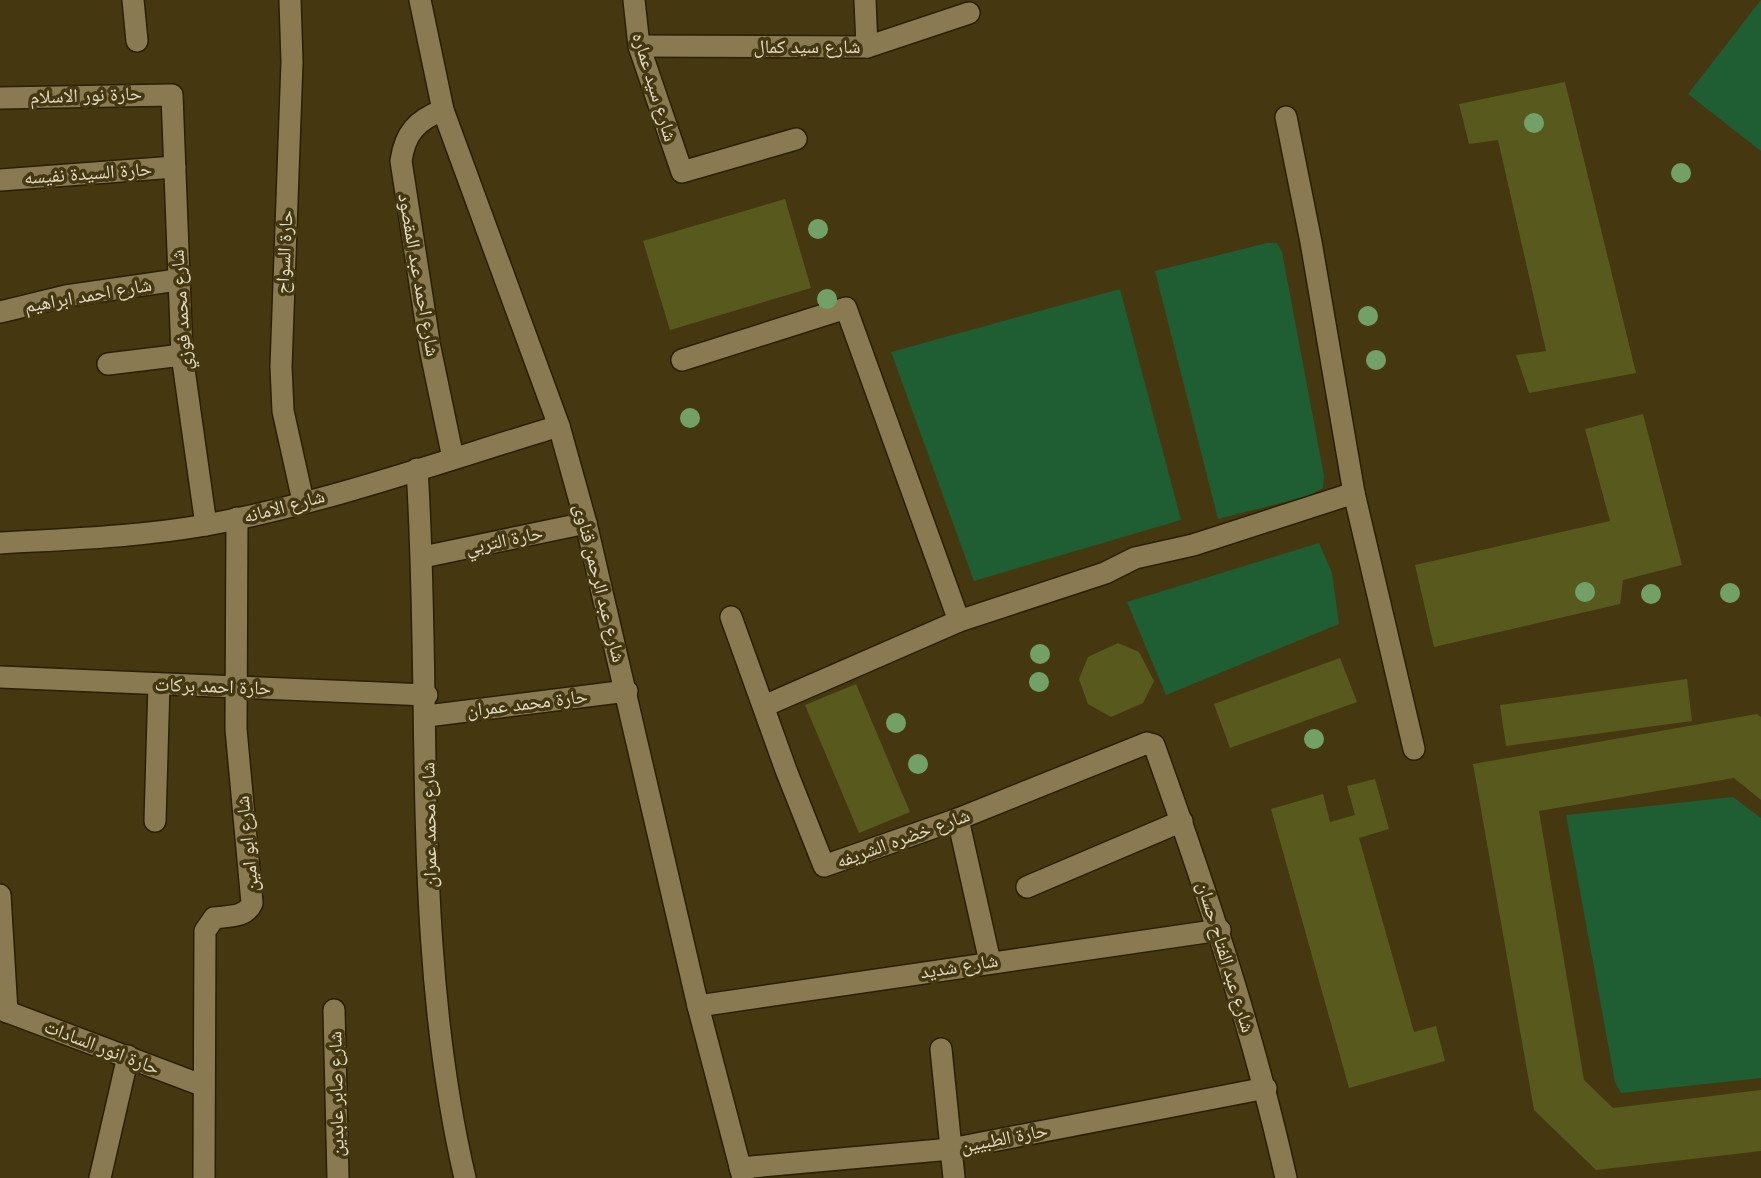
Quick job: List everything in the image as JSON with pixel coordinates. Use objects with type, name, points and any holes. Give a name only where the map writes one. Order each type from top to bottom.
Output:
[{"type":"street","points":[[133,0],[137,41]]},
{"type":"street","name":"حارة السواح","points":[[290,0],[292,62],[281,367],[284,411],[303,501]]},
{"type":"street","name":"شارع عبد الرحمن قناوى","points":[[420,0],[443,110],[559,426],[586,523],[698,1006],[742,1173]]},
{"type":"street","name":"شارع سيد عماره","points":[[634,0],[639,46],[682,172],[796,139]]},
{"type":"street","points":[[865,0],[867,47]]},
{"type":"street","name":"شارع سيد كمال","points":[[639,46],[867,47],[969,13]]},
{"type":"street","name":"حارة نور الاسلام","points":[[0,98],[172,95]]},
{"type":"street","name":"شارع محمد فوزي","points":[[172,95],[177,280],[182,355],[206,525]]},
{"type":"street","name":"شارع احمد عبد المقصود","points":[[443,110],[412,128],[404,144],[401,162],[421,295],[453,458]]},
{"type":"street","points":[[1286,117],[1311,242],[1354,493],[1415,749]]},
{"type":"street","name":"حارة السيدة نفيسه","points":[[0,180],[175,167]]},
{"type":"street","name":"شارع احمد ابراهيم","points":[[0,312],[66,296],[177,280]]},
{"type":"street","points":[[682,360],[846,307],[959,621]]},
{"type":"street","points":[[108,364],[182,355]]},
{"type":"street","name":"شارع الامانه","points":[[0,543],[102,537],[206,525],[303,501],[559,426]]},
{"type":"street","name":"شارع محمد عمران","points":[[417,469],[423,557],[430,904],[443,1058],[465,1178]]},
{"type":"street","points":[[764,706],[959,621],[1105,573],[1135,558],[1193,545],[1354,493]]},
{"type":"street","name":"شارع ابو امين","points":[[204,1178],[205,931],[214,918],[242,914],[249,910],[253,903],[236,729],[237,518]]},
{"type":"street","name":"حارة التربي","points":[[423,557],[586,523]]},
{"type":"street","name":"شارع خضره الشريفه","points":[[731,617],[824,866],[958,819],[1151,742]]},
{"type":"street","name":"حارة احمد بركات","points":[[0,677],[235,687],[427,706]]},
{"type":"street","points":[[155,821],[159,684]]},
{"type":"street","name":"حارة محمد عمران","points":[[427,706],[627,691]]},
{"type":"street","name":"شارع عبد الفتاح حسان","points":[[1151,742],[1220,930],[1266,1088],[1286,1178]]},
{"type":"street","points":[[958,819],[990,962]]},
{"type":"street","points":[[1027,887],[1182,821]]},
{"type":"street","points":[[0,895],[4,1010]]},
{"type":"street","name":"شارع شديد","points":[[698,1006],[1220,930]]},
{"type":"street","name":"حارة انور السادات","points":[[4,1010],[204,1086]]},
{"type":"street","name":"شارع صابر عابدين","points":[[334,1010],[338,1178]]},
{"type":"street","points":[[941,1049],[954,1178]]},
{"type":"street","points":[[100,1178],[128,1056]]},
{"type":"street","name":"حارة الطبيين","points":[[742,1173],[951,1149],[1266,1088]]},
{"type":"green space","points":[[1761,0],[1761,151],[1688,94]]},
{"type":"green space","points":[[1267,243],[1277,243],[1282,252],[1324,476],[1323,488],[1308,496],[1218,519],[1155,271]]},
{"type":"green space","points":[[1120,289],[1181,520],[974,581],[891,352]]},
{"type":"green space","points":[[1319,543],[1332,573],[1339,624],[1166,695],[1127,602]]},
{"type":"green space","points":[[1733,797],[1761,818],[1761,1078],[1621,1093],[1615,1082],[1566,815]]},
{"type":"building","points":[[1565,82],[1636,373],[1529,393],[1516,355],[1546,351],[1498,140],[1469,144],[1459,104]]},
{"type":"building","points":[[785,199],[811,288],[670,330],[643,241]]},
{"type":"building","points":[[1643,414],[1682,565],[1623,580],[1620,604],[1434,647],[1415,565],[1610,521],[1585,429]]},
{"type":"building","points":[[1118,643],[1139,652],[1154,681],[1143,703],[1111,717],[1088,704],[1079,679],[1088,657]]},
{"type":"building","points":[[1340,658],[1357,702],[1230,748],[1214,704]]},
{"type":"building","points":[[1687,679],[1692,721],[1506,746],[1500,705]]},
{"type":"building","points":[[856,684],[910,812],[859,833],[805,705]]},
{"type":"building","points":[[1757,714],[1761,717],[1761,800],[1734,778],[1539,811],[1584,1080],[1613,1108],[1761,1090],[1761,1151],[1596,1170],[1534,1110],[1473,764]]},
{"type":"building","points":[[1375,779],[1389,829],[1359,838],[1414,1032],[1436,1026],[1445,1061],[1349,1088],[1271,809],[1323,794],[1330,822],[1355,815],[1347,786]]}]
